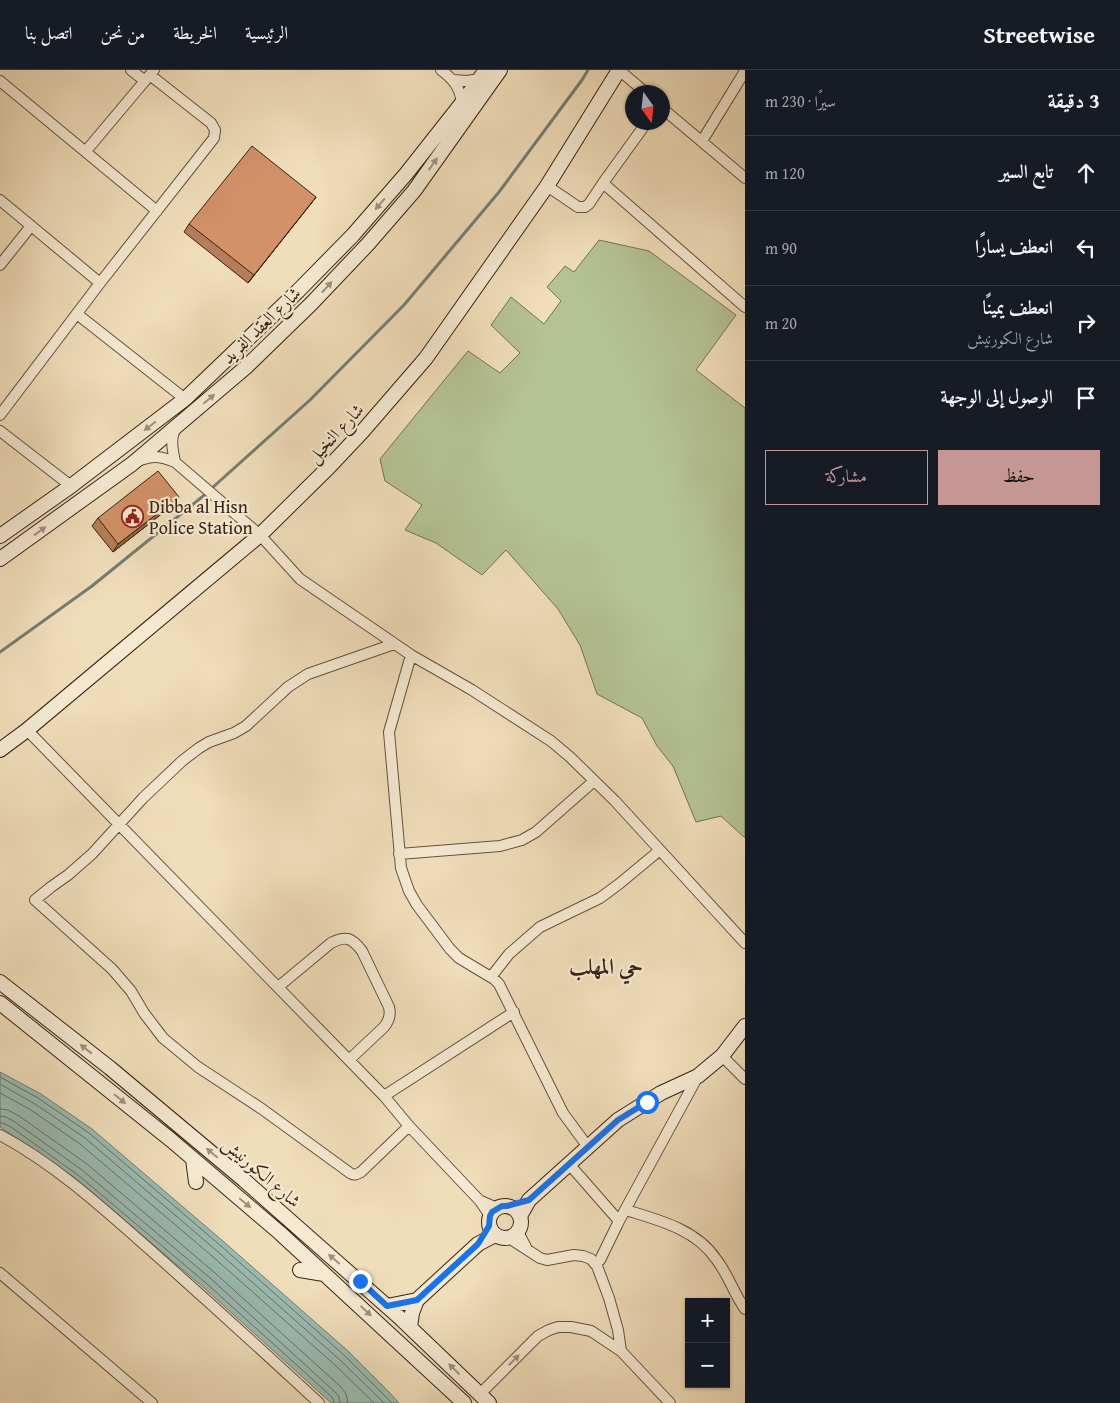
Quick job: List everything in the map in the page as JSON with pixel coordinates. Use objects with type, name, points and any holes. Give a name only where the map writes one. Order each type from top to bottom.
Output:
[{"type":"main road","name":"شارع العقد الفريد","points":[[0,559],[132,464],[245,368],[311,304],[368,244],[414,191],[500,70]]},
{"type":"main road","name":"شارع النخيل","points":[[0,750],[27,730],[260,535],[329,467],[426,358],[547,186],[619,70]]},
{"type":"main road","name":"شارع العقد الفريد","points":[[0,536],[71,486],[185,399],[298,291],[353,235],[406,174],[483,75]]},
{"type":"main road","name":"شارع الكورنيش","points":[[0,982],[103,1062],[270,1203],[410,1327],[482,1401]]},
{"type":"main road","name":"شارع الكورنيش","points":[[0,1003],[193,1159],[280,1233],[460,1399],[462,1397],[482,1401]]},
{"type":"main road","points":[[496,1218],[529,1200],[618,1120],[661,1093],[698,1076],[722,1056],[745,1026]]},
{"type":"main road","points":[[193,1159],[196,1182]]},
{"type":"main road","points":[[496,1218],[499,1237],[514,1234],[520,1227],[520,1216],[529,1200]]},
{"type":"main road","points":[[410,1327],[412,1313],[417,1300],[478,1244],[496,1218],[512,1208],[520,1216]]},
{"type":"main road","points":[[300,1270],[325,1274]]},
{"type":"main road","points":[[387,1306],[417,1300]]},
{"type":"street","points":[[0,415],[100,283],[212,142],[215,135],[215,130],[211,123],[150,75],[131,70]]},
{"type":"street","points":[[441,70],[454,80],[460,91],[462,103]]},
{"type":"street","points":[[619,70],[637,85]]},
{"type":"street","points":[[702,141],[745,71]]},
{"type":"street","points":[[86,151],[150,75]]},
{"type":"street","points":[[454,80],[467,81],[483,75]]},
{"type":"street","points":[[0,81],[157,211]]},
{"type":"street","points":[[670,115],[743,173]]},
{"type":"street","points":[[547,186],[578,207],[585,207],[590,204],[641,130]]},
{"type":"street","points":[[603,183],[745,307]]},
{"type":"street","points":[[0,200],[100,283]]},
{"type":"street","points":[[0,265],[31,226]]},
{"type":"street","points":[[77,314],[185,399]]},
{"type":"street","points":[[175,462],[172,440],[174,431],[181,422]]},
{"type":"street","points":[[0,431],[71,486]]},
{"type":"street","points":[[132,464],[145,458],[161,456],[175,462],[260,535],[300,579],[411,655],[472,690],[551,741],[615,801],[745,943]]},
{"type":"street","points":[[394,644],[308,674],[268,704],[246,726],[234,733],[209,742],[182,761],[143,798],[92,854],[35,900],[112,969],[131,991],[144,1013],[163,1038],[198,1067],[262,1109],[352,1175],[361,1172],[409,1126]]},
{"type":"street","points":[[411,655],[389,732],[401,868],[409,891],[417,905],[450,949],[459,958],[491,976],[499,984],[563,1113],[588,1147]]},
{"type":"street","points":[[27,730],[384,1096],[409,1126],[496,1218]]},
{"type":"street","points":[[400,854],[491,847],[522,840],[536,832],[594,781]]},
{"type":"street","points":[[491,976],[509,954],[540,927],[600,898],[660,850]]},
{"type":"street","points":[[278,987],[331,943],[344,938],[352,940],[357,944],[389,1007],[390,1013],[388,1023],[349,1060]]},
{"type":"street","points":[[384,1096],[514,1012]]},
{"type":"street","points":[[722,1056],[745,1079]]},
{"type":"street","points":[[600,1260],[619,1221],[698,1076]]},
{"type":"street","points":[[0,1135],[17,1144],[82,1191],[232,1323],[319,1403]]},
{"type":"street","points":[[569,1164],[619,1221]]},
{"type":"street","points":[[626,1210],[680,1229],[708,1247],[745,1310]]},
{"type":"street","points":[[514,1234],[526,1248],[540,1258],[547,1260],[574,1255],[591,1259],[597,1266],[609,1298],[618,1330],[621,1351]]},
{"type":"street","points":[[0,1272],[152,1403]]},
{"type":"street","points":[[482,1401],[527,1346],[538,1336],[558,1327],[570,1327],[591,1331],[621,1351],[670,1403]]},
{"type":"green space","points":[[599,240],[649,251],[736,315],[696,370],[745,408],[745,838],[721,816],[696,822],[673,766],[657,746],[642,718],[597,694],[580,645],[558,609],[506,550],[482,575],[436,543],[405,530],[422,505],[385,481],[380,459],[468,351],[500,373],[520,353],[491,325],[511,297],[544,324],[561,301],[547,287],[565,266],[574,272]]},
{"type":"water","points":[[0,1072],[41,1094],[92,1129],[348,1351],[399,1403],[331,1403],[203,1287],[75,1178],[0,1127]]},
{"type":"building","points":[[252,146],[316,197],[254,275],[189,224]]},
{"type":"building","name":"Dibba al Hisn Police Station","points":[[158,471],[179,497],[118,544],[98,518]]},
{"type":"waterway","points":[[0,652],[92,586],[202,497],[310,400],[404,305],[499,192],[588,70]]},
{"type":"place","name":"Dibba al Hisn Police Station","points":[[133,516]]},
{"type":"district","name":"حي المهلب","points":[[606,966]]},
{"type":"route","points":[[360,1281],[387,1306],[417,1300],[478,1244],[489,1226],[492,1212],[502,1206],[529,1200],[618,1120],[647,1102]]}]
